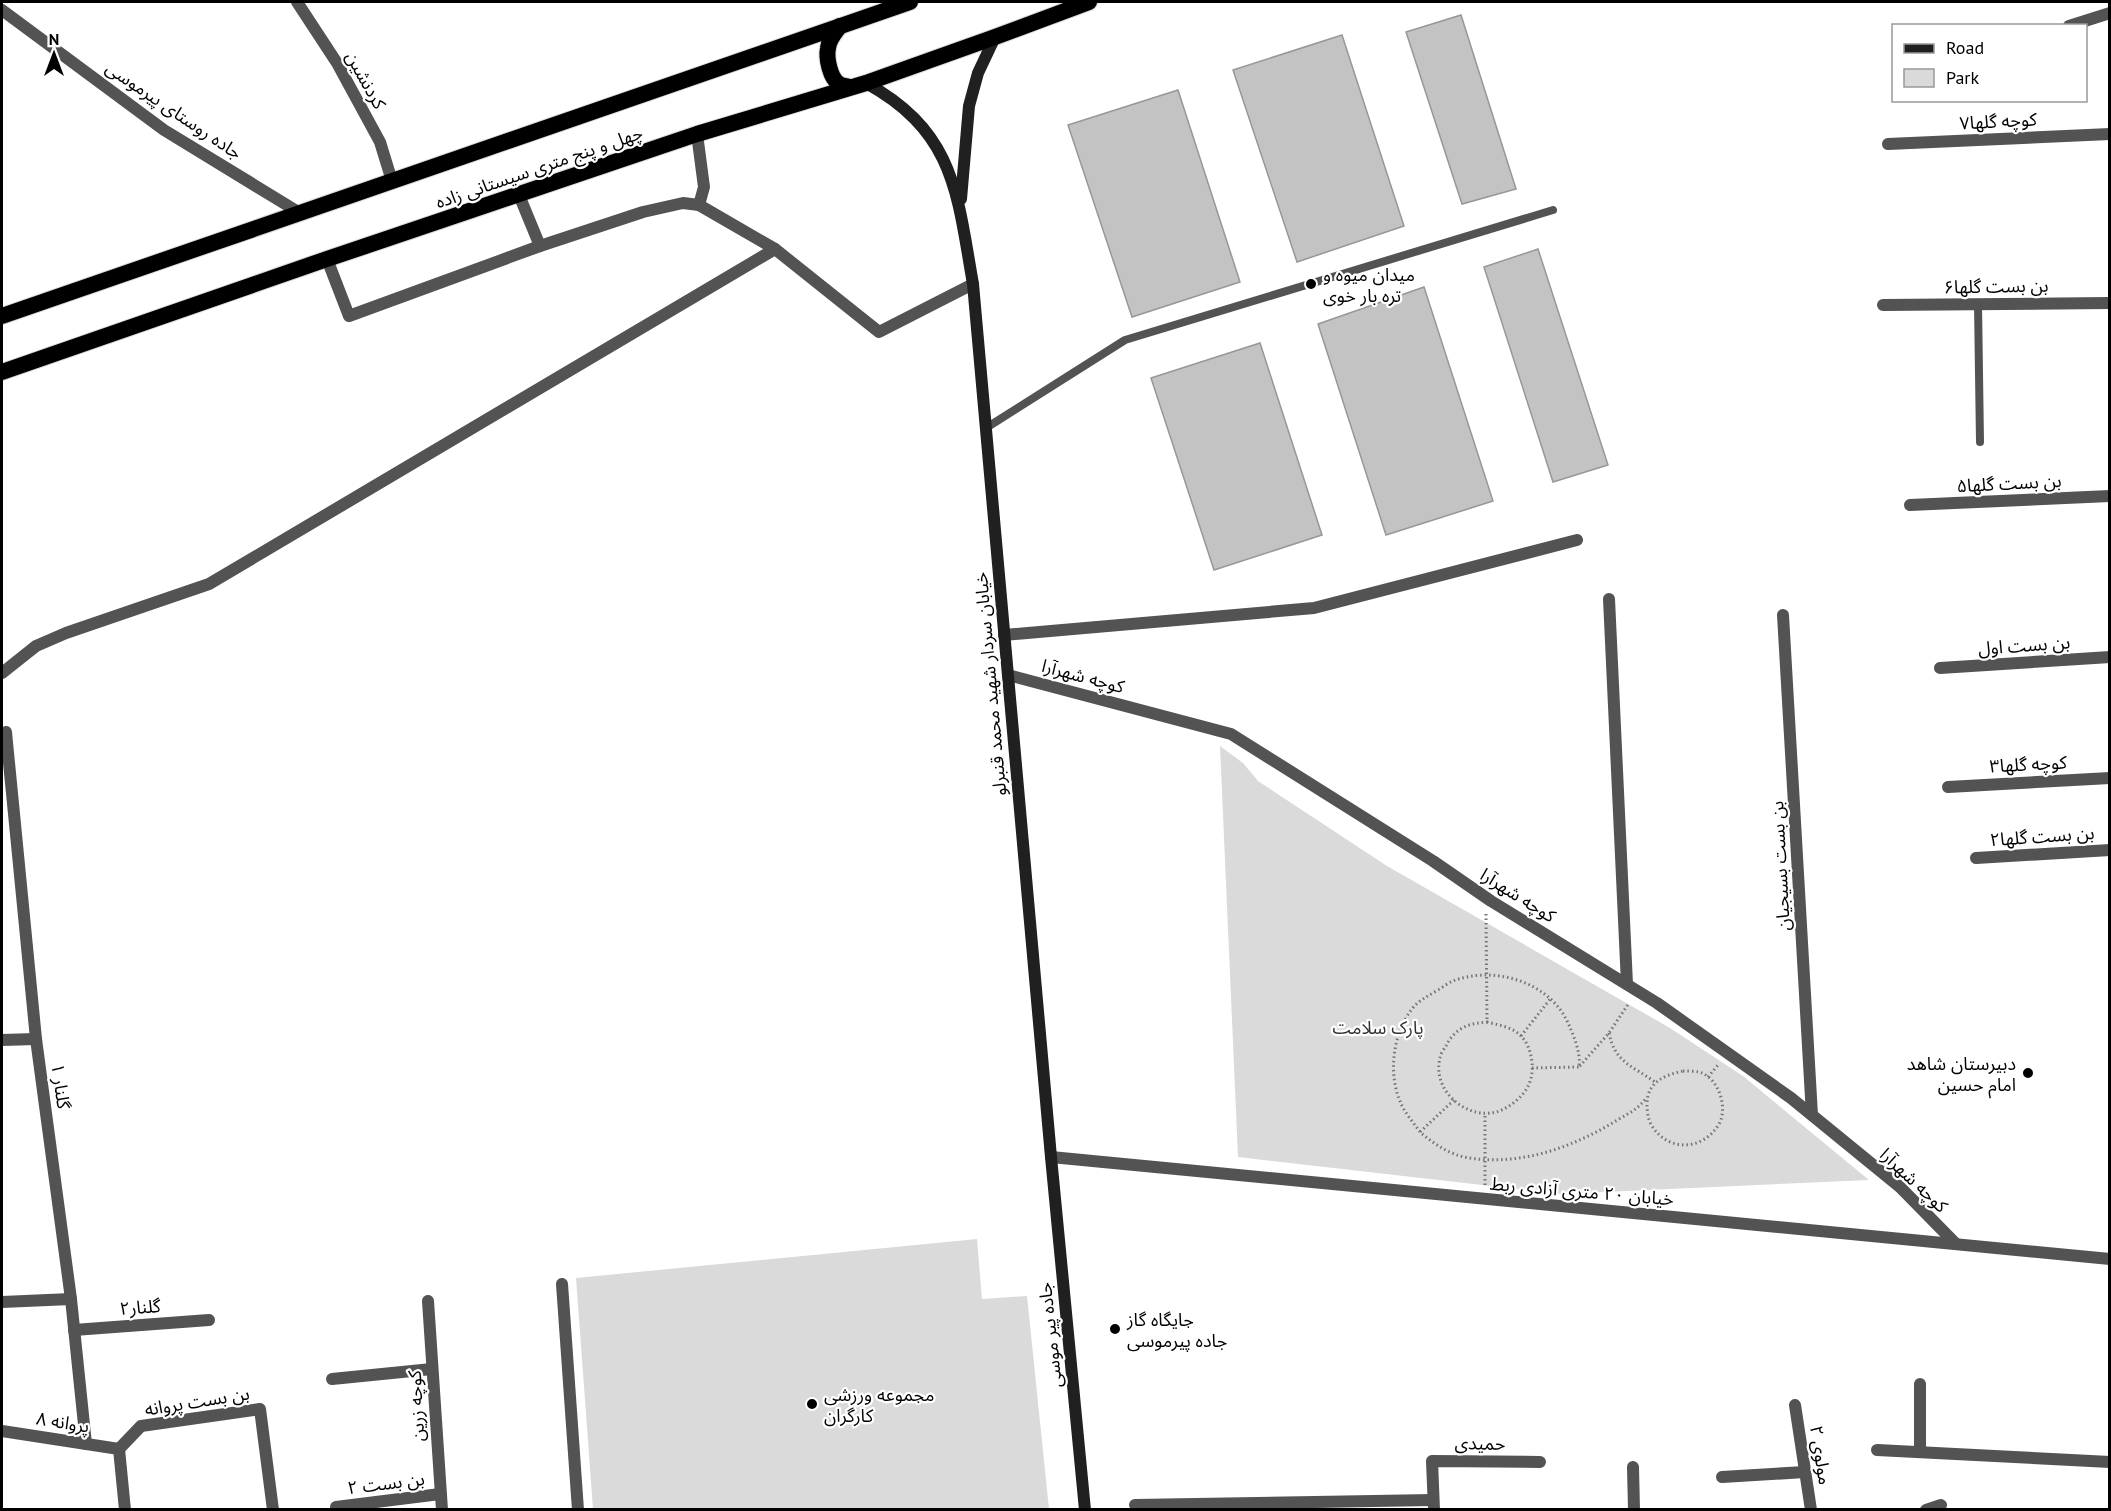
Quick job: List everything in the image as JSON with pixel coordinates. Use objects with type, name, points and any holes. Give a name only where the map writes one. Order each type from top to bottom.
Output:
[{"type":"highway","name":"چهل و پنج متری سیستانی زاده","points":[[2,316],[910,2]]},
{"type":"highway","points":[[1033,22],[1050,11],[1056,2]]},
{"type":"highway","name":"چهل و پنج متری سیستانی زاده","points":[[2,372],[697,134],[866,83],[1089,2]]},
{"type":"highway","points":[[840,26],[827,48],[828,62],[831,73],[839,84],[849,87]]},
{"type":"main road","points":[[960,209],[969,106],[978,73],[996,37]]},
{"type":"main road","points":[[866,83],[887,94],[923,128],[943,156],[954,184],[960,209]]},
{"type":"main road","name":"خیابان سردار شهید محمد قنبرلو","points":[[960,209],[973,284],[1051,1157]]},
{"type":"main road","name":"جاده پیر موسی","points":[[1051,1157],[1085,1509]]},
{"type":"street","name":"کردنشین","points":[[297,2],[337,63],[380,142],[392,181]]},
{"type":"street","name":"جاده روستای پیرموسی","points":[[2,10],[164,130],[300,213]]},
{"type":"street","points":[[2075,24],[2109,13]]},
{"type":"street","points":[[697,134],[705,187],[699,205]]},
{"type":"street","name":"کوچه گلها۷","points":[[1888,144],[2109,134]]},
{"type":"street","points":[[519,195],[540,246]]},
{"type":"street","points":[[327,259],[349,316],[540,246],[683,203],[699,205],[775,249],[879,332],[973,284]]},
{"type":"street","points":[[2,673],[36,646],[66,633],[209,584],[775,249]]},
{"type":"street","name":"بن بست گلها۶","points":[[1883,305],[2109,303]]},
{"type":"street","name":"بن بست گلها۵","points":[[1910,505],[2109,496]]},
{"type":"street","points":[[1004,635],[1314,608],[1578,540]]},
{"type":"street","points":[[1609,599],[1632,987]]},
{"type":"street","name":"بن بست بسیجیان","points":[[1783,615],[1812,1115]]},
{"type":"street","name":"بن بست اول","points":[[1940,668],[2109,657]]},
{"type":"street","name":"کوچه شهرآرا","points":[[1008,675],[1231,734],[1632,987],[1735,1058],[1812,1115],[1900,1187],[1955,1243]]},
{"type":"street","name":"۱ گلنار","points":[[3,732],[36,1039],[71,1299],[86,1444]]},
{"type":"street","name":"کوچه گلها۳","points":[[1948,787],[2109,778]]},
{"type":"street","name":"بن بست گلها۲","points":[[1976,858],[2109,850]]},
{"type":"street","points":[[2,1040],[36,1039]]},
{"type":"street","name":"خیابان ۲۰ متری آزادی ربط","points":[[1051,1157],[2109,1259]]},
{"type":"street","points":[[562,1284],[578,1509]]},
{"type":"street","points":[[2,1302],[71,1299]]},
{"type":"street","name":"کوچه زرین","points":[[428,1301],[442,1509]]},
{"type":"street","name":"گلنار۲","points":[[74,1330],[209,1320]]},
{"type":"street","points":[[332,1379],[432,1369]]},
{"type":"street","points":[[1920,1384],[1920,1452]]},
{"type":"street","name":"مولوی ۲","points":[[1795,1405],[1811,1509]]},
{"type":"street","name":"بن بست پروانه","points":[[119,1449],[141,1426],[260,1409],[273,1509]]},
{"type":"street","name":"پروانه ۸","points":[[2,1431],[119,1449]]},
{"type":"street","points":[[119,1449],[125,1509]]},
{"type":"street","points":[[1877,1450],[2109,1462]]},
{"type":"street","name":"حمیدی","points":[[1433,1505],[1431,1461],[1540,1462]]},
{"type":"street","points":[[1633,1467],[1634,1509]]},
{"type":"street","points":[[1722,1477],[1805,1472]]},
{"type":"street","name":"بن بست ۲","points":[[336,1507],[440,1494]]},
{"type":"street","points":[[1135,1505],[1433,1505]]},
{"type":"street","points":[[1926,1509],[1941,1506]]},
{"type":"lane","points":[[986,428],[1125,340],[1553,210]]},
{"type":"lane","points":[[1978,304],[1980,442]]},
{"type":"path","points":[[1486,897],[1487,1022]]},
{"type":"path","points":[[1579,1067],[1576,1045],[1570,1028],[1564,1014],[1551,998],[1536,987],[1487,975],[1452,981],[1422,999],[1411,1010],[1402,1028],[1395,1046],[1393,1063],[1399,1101],[1420,1132],[1433,1143],[1466,1158],[1528,1157],[1568,1146],[1638,1109],[1655,1082],[1668,1074],[1683,1071],[1701,1072],[1714,1082],[1720,1095],[1722,1109],[1720,1123],[1699,1143],[1685,1146],[1671,1143],[1659,1136],[1650,1124],[1647,1097]]},
{"type":"path","points":[[1532,1068],[1579,1067],[1609,1033],[1632,987]]},
{"type":"path","points":[[1521,1036],[1551,998]]},
{"type":"path","points":[[1487,1022],[1504,1026],[1521,1036],[1530,1051],[1532,1068],[1528,1087],[1515,1102],[1485,1115],[1462,1108],[1449,1096],[1440,1076],[1440,1058],[1450,1036],[1467,1025],[1487,1022]]},
{"type":"path","points":[[1609,1033],[1612,1045],[1626,1065],[1655,1082]]},
{"type":"path","points":[[1420,1132],[1454,1100]]},
{"type":"path","points":[[1485,1115],[1485,1200]]},
{"type":"green space","name":"پارک سلامت","points":[[1220,746],[1243,763],[1258,781],[1387,866],[1670,1028],[1743,1076],[1869,1180],[1560,1194],[1238,1157]]},
{"type":"green space","name":"مجموعه ورزشی کارگران","points":[[977,1239],[982,1299],[1027,1296],[1049,1509],[593,1509],[576,1278]]},
{"type":"building","points":[[1461,15],[1516,189],[1462,204],[1406,32]]},
{"type":"building","points":[[1342,35],[1404,226],[1297,262],[1233,70]]},
{"type":"building","points":[[1178,90],[1240,282],[1132,317],[1068,125]]},
{"type":"building","points":[[1538,249],[1608,465],[1553,482],[1484,267]]},
{"type":"building","points":[[1424,287],[1493,501],[1386,535],[1318,324]]},
{"type":"building","points":[[1260,343],[1322,535],[1214,570],[1151,378]]},
{"type":"place","name":"میدان میوه و تره بار خوی","points":[[1311,284]]},
{"type":"place","name":"دبیرستان شاهد امام حسین","points":[[2028,1073]]},
{"type":"place","name":"جایگاه گاز جاده پیرموسی","points":[[1115,1329]]},
{"type":"place","name":"مجموعه ورزشی کارگران","points":[[812,1404]]}]
